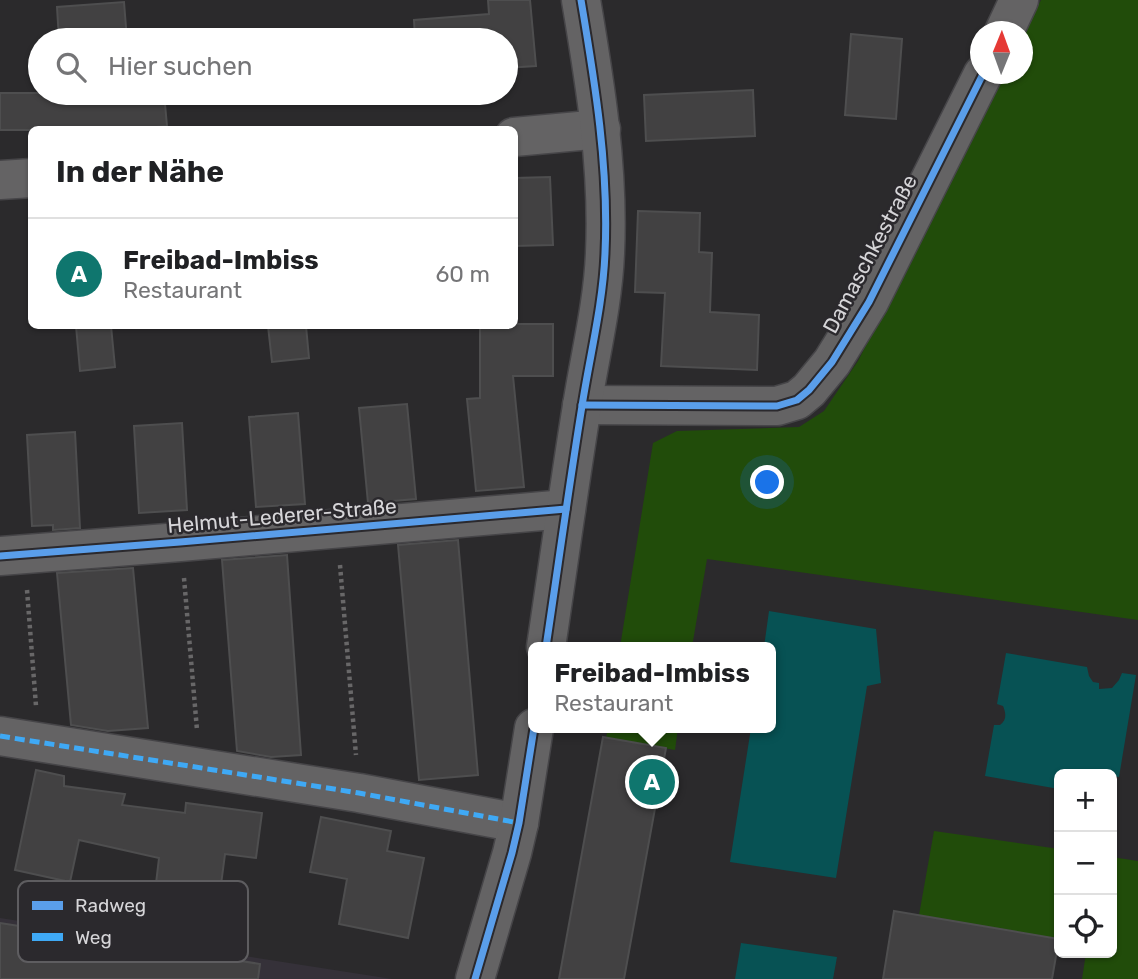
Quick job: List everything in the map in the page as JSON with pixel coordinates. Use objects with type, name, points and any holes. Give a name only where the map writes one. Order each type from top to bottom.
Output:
[{"type":"street","points":[[547,642],[605,256],[606,212],[600,129],[581,0]]},
{"type":"street","points":[[1009,21],[1019,0]]},
{"type":"street","name":"Damaschkestraße","points":[[582,405],[777,405],[796,400],[809,390],[832,362],[869,302],[978,84]]},
{"type":"street","points":[[518,137],[600,129]]},
{"type":"street","points":[[0,180],[28,178]]},
{"type":"street","name":"Helmut-Lederer-Straße","points":[[12,555],[566,509]]},
{"type":"street","points":[[475,979],[512,853],[533,733]]},
{"type":"street","points":[[0,736],[359,793],[519,823]]},
{"type":"path","points":[[337,529],[359,793]]},
{"type":"path","points":[[180,542],[200,768]]},
{"type":"path","points":[[12,555],[39,743]]},
{"type":"shaded area","points":[[0,918],[18,921],[18,962],[248,962],[248,957],[392,979],[0,979]]},
{"type":"green space","points":[[1041,0],[1138,0],[1138,620],[707,559],[693,642],[621,642],[653,443],[677,431],[799,427],[824,411],[858,361],[999,84],[1033,84],[1033,21],[1030,21]]},
{"type":"green space","points":[[607,733],[677,733],[675,750],[606,738]]},
{"type":"green space","points":[[934,831],[1054,848],[1054,938],[919,915]]},
{"type":"green space","points":[[1117,858],[1138,861],[1138,979],[1082,979],[1085,958],[1117,958]]},
{"type":"water","points":[[769,611],[876,629],[881,683],[867,686],[836,878],[730,862],[750,733],[776,733],[776,642],[765,642]]},
{"type":"water","points":[[1006,653],[1087,667],[1093,682],[1099,683],[1099,689],[1112,688],[1122,673],[1136,675],[1119,777],[1117,769],[1054,769],[1054,788],[985,776],[994,725],[1000,725],[1005,716],[1003,706],[997,704]]},
{"type":"water","points":[[741,943],[837,957],[833,979],[735,979]]},
{"type":"building","points":[[488,0],[530,0],[536,66],[518,67],[518,28],[414,28],[414,20],[489,14]]},
{"type":"building","points":[[124,2],[126,28],[58,28],[57,7]]},
{"type":"building","points":[[851,34],[902,39],[896,119],[845,115]]},
{"type":"building","points":[[753,90],[755,136],[646,141],[644,95]]},
{"type":"building","points":[[0,93],[28,93],[28,105],[165,105],[167,126],[28,126],[28,130],[0,130]]},
{"type":"building","points":[[550,177],[553,245],[518,246],[518,178]]},
{"type":"building","points":[[638,211],[700,213],[699,252],[712,253],[710,312],[759,315],[757,370],[661,366],[665,293],[635,292]]},
{"type":"building","points":[[518,324],[553,324],[553,376],[513,376],[524,487],[476,491],[467,399],[480,398],[480,329],[518,329]]},
{"type":"building","points":[[76,329],[111,329],[115,367],[80,371]]},
{"type":"building","points":[[268,329],[306,329],[309,358],[272,362]]},
{"type":"building","points":[[407,404],[416,499],[368,503],[359,408]]},
{"type":"building","points":[[298,413],[305,504],[256,507],[249,417]]},
{"type":"building","points":[[182,423],[187,510],[139,513],[134,426]]},
{"type":"building","points":[[75,432],[80,528],[53,530],[53,525],[32,526],[27,435]]},
{"type":"building","points":[[458,540],[478,775],[419,780],[398,545]]},
{"type":"building","points":[[287,555],[301,755],[271,757],[237,751],[222,560]]},
{"type":"building","points":[[133,568],[148,728],[108,731],[71,725],[57,573]]},
{"type":"building","points":[[603,737],[666,748],[624,979],[559,979]]},
{"type":"building","points":[[36,770],[64,776],[64,786],[125,794],[122,805],[185,813],[186,803],[262,813],[256,858],[225,854],[221,881],[156,881],[159,858],[79,840],[70,881],[15,870]]},
{"type":"building","points":[[321,817],[391,831],[387,851],[424,858],[408,938],[339,924],[347,879],[310,872]]},
{"type":"building","points":[[894,911],[1054,938],[1056,958],[1052,979],[883,979]]},
{"type":"building","points":[[0,923],[18,926],[18,962],[260,964],[258,979],[0,979]]},
{"type":"marked path","points":[[0,736],[359,793],[519,823]]},
{"type":"cycle path","points":[[547,642],[604,272],[606,221],[603,157],[581,0]]},
{"type":"cycle path","points":[[582,405],[777,406],[797,400],[832,362],[869,302],[978,84]]},
{"type":"cycle path","points":[[0,556],[566,509]]},
{"type":"cycle path","points":[[475,979],[512,853],[533,733]]},
{"type":"place","name":"Freibad-Imbiss","points":[[652,782]]}]
